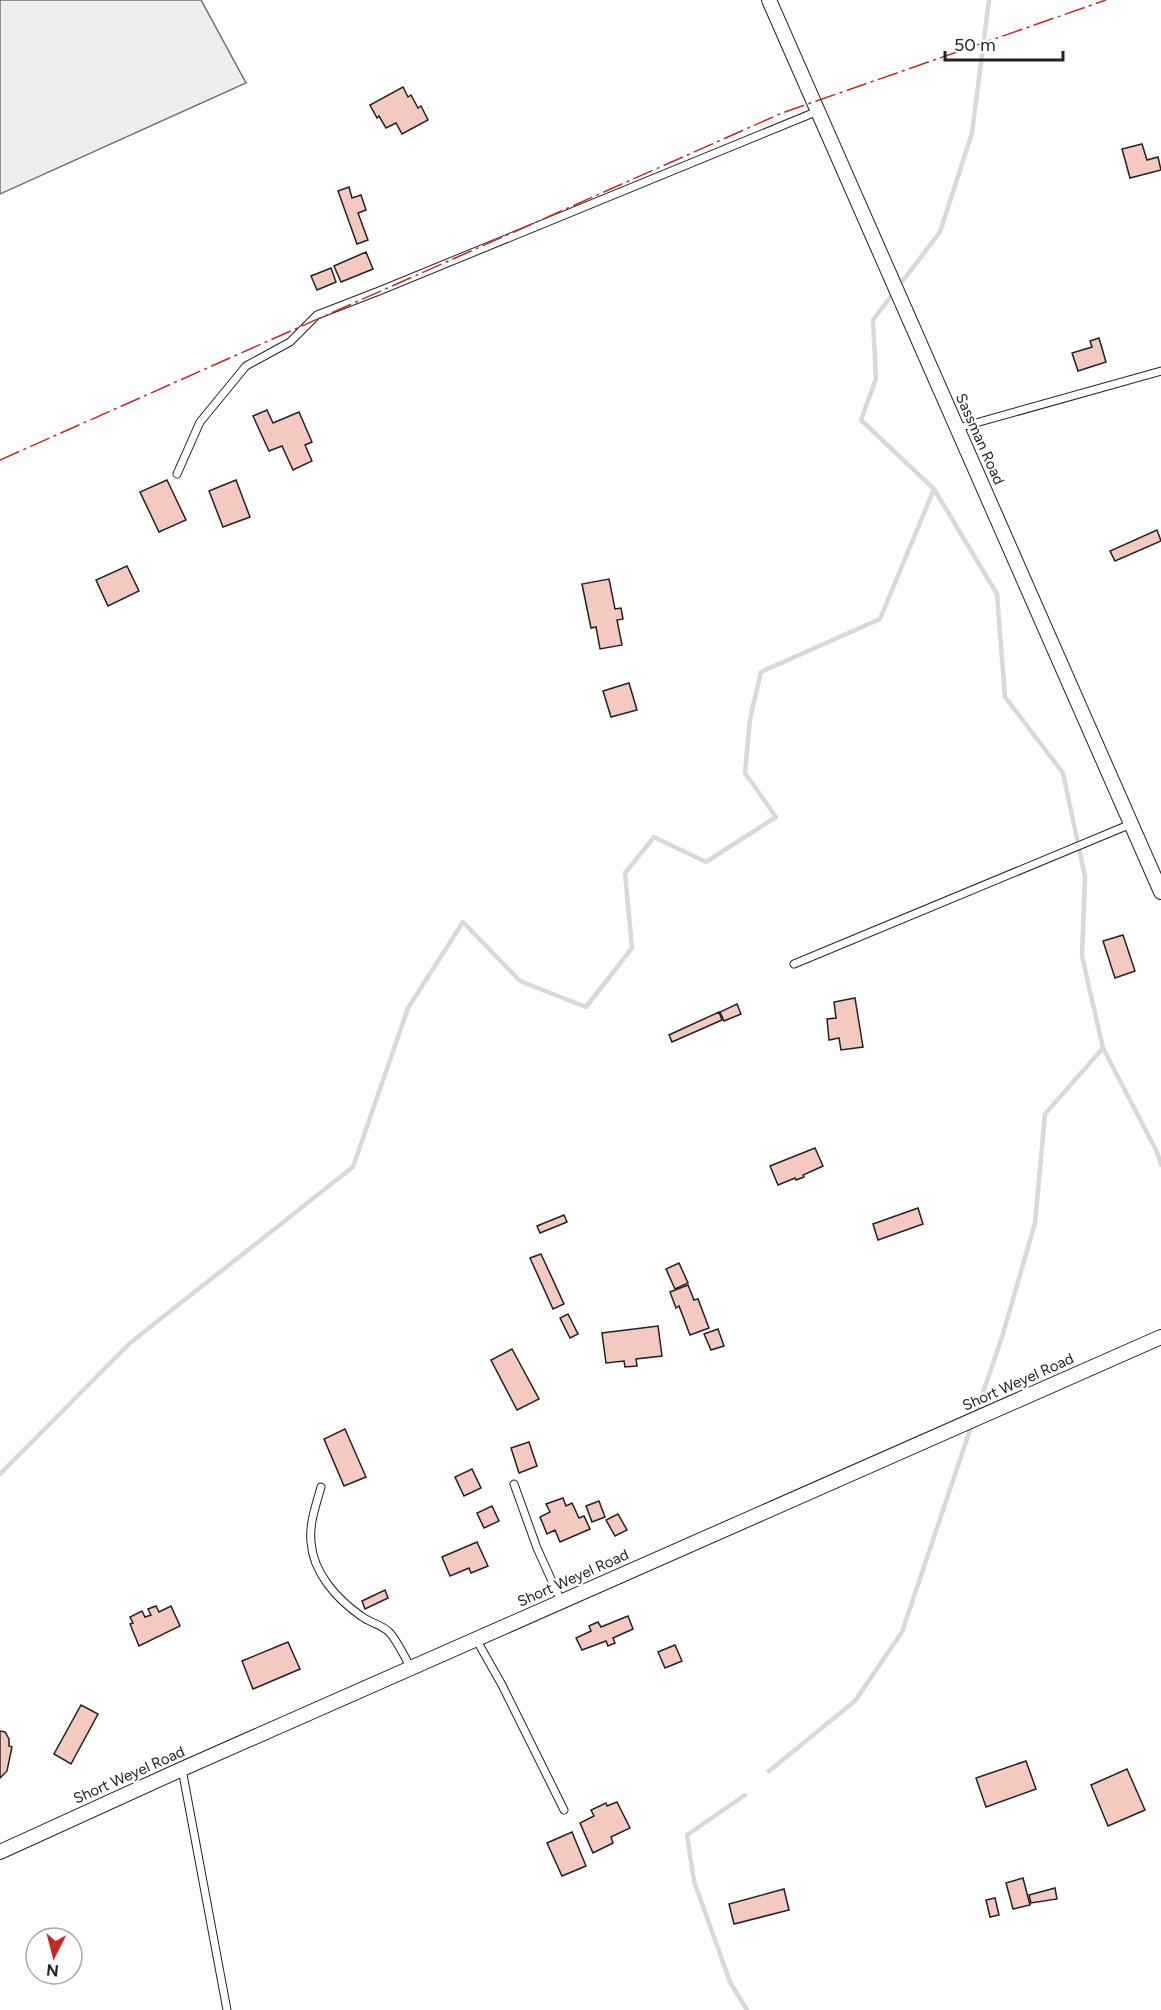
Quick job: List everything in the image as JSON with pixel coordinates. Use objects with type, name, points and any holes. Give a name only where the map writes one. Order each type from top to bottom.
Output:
[{"type":"street","name":"Sassman Road","points":[[769,0],[1161,892]]},
{"type":"street","name":"Short Weyel Road","points":[[0,1852],[182,1769],[1161,1337]]},
{"type":"lane","points":[[177,474],[200,422],[246,366],[290,342],[317,315],[818,111]]},
{"type":"lane","points":[[958,428],[1161,371]]},
{"type":"lane","points":[[794,964],[1131,824]]},
{"type":"lane","points":[[514,1484],[537,1548],[561,1601]]},
{"type":"lane","points":[[321,1487],[313,1515],[310,1540],[312,1554],[323,1578],[339,1598],[363,1618],[379,1624],[391,1634],[411,1668]]},
{"type":"lane","points":[[476,1639],[502,1685],[564,1810]]},
{"type":"lane","points":[[182,1769],[228,2010]]},
{"type":"shaded area","points":[[0,0],[201,0],[246,83],[0,194]]},
{"type":"building","points":[[403,87],[408,97],[411,95],[418,108],[421,106],[428,120],[402,134],[396,123],[386,128],[370,105]]},
{"type":"building","points":[[1142,144],[1147,160],[1158,157],[1161,170],[1130,178],[1122,149]]},
{"type":"building","points":[[349,187],[352,198],[361,195],[366,210],[358,213],[368,240],[357,244],[338,191]]},
{"type":"building","points":[[366,252],[373,269],[341,282],[334,266]]},
{"type":"building","points":[[331,268],[336,282],[317,290],[311,276]]},
{"type":"building","points":[[1099,338],[1106,362],[1078,371],[1072,353],[1092,347],[1090,341]]},
{"type":"building","points":[[267,410],[273,423],[299,412],[312,442],[305,445],[312,461],[293,470],[282,446],[269,451],[253,416]]},
{"type":"building","points":[[167,480],[186,520],[159,532],[140,492]]},
{"type":"building","points":[[236,480],[250,517],[223,527],[209,491]]},
{"type":"building","points":[[1157,530],[1161,541],[1115,561],[1110,551]]},
{"type":"building","points":[[127,566],[139,591],[108,606],[96,580]]},
{"type":"building","points":[[609,579],[615,609],[621,608],[623,619],[617,620],[622,645],[600,649],[596,627],[591,628],[582,584]]},
{"type":"building","points":[[629,683],[637,710],[611,717],[603,691]]},
{"type":"building","points":[[1123,935],[1135,971],[1115,978],[1103,941]]},
{"type":"building","points":[[855,998],[863,1047],[841,1050],[839,1038],[829,1040],[827,1019],[836,1018],[834,1002]]},
{"type":"building","points":[[737,1004],[741,1014],[724,1021],[720,1012]]},
{"type":"building","points":[[719,1012],[722,1020],[672,1042],[669,1035]]},
{"type":"building","points":[[815,1148],[823,1166],[803,1175],[804,1177],[778,1185],[770,1166]]},
{"type":"building","points":[[918,1208],[923,1224],[878,1240],[873,1224]]},
{"type":"building","points":[[564,1215],[567,1222],[540,1233],[537,1226]]},
{"type":"building","points":[[541,1254],[564,1304],[553,1309],[530,1258]]},
{"type":"building","points":[[679,1263],[688,1283],[675,1289],[666,1269]]},
{"type":"building","points":[[688,1285],[694,1300],[698,1299],[709,1328],[690,1335],[679,1306],[676,1308],[670,1292]]},
{"type":"building","points":[[568,1314],[578,1334],[570,1338],[560,1318]]},
{"type":"building","points":[[658,1326],[662,1356],[636,1359],[637,1366],[625,1367],[624,1361],[606,1363],[602,1333]]},
{"type":"building","points":[[718,1329],[724,1346],[711,1350],[704,1334]]},
{"type":"building","points":[[512,1349],[539,1399],[517,1410],[491,1360]]},
{"type":"building","points":[[345,1429],[366,1477],[344,1486],[324,1439]]},
{"type":"building","points":[[529,1442],[537,1466],[519,1473],[511,1448]]},
{"type":"building","points":[[472,1469],[481,1488],[464,1496],[455,1477]]},
{"type":"building","points":[[563,1498],[566,1506],[572,1503],[579,1518],[584,1516],[590,1529],[560,1542],[555,1530],[547,1534],[540,1517],[550,1512],[546,1504]]},
{"type":"building","points":[[599,1501],[605,1517],[592,1522],[586,1506]]},
{"type":"building","points":[[492,1506],[499,1521],[484,1528],[477,1513]]},
{"type":"building","points":[[618,1514],[627,1530],[615,1536],[606,1520]]},
{"type":"building","points":[[477,1542],[488,1566],[471,1573],[469,1568],[450,1576],[442,1557]]},
{"type":"building","points":[[385,1590],[388,1598],[365,1609],[362,1601]]},
{"type":"building","points":[[156,1606],[159,1612],[171,1606],[180,1626],[139,1646],[130,1624],[133,1623],[130,1617],[142,1611],[145,1617],[151,1615],[148,1609]]},
{"type":"building","points":[[628,1616],[633,1629],[613,1638],[615,1643],[608,1646],[606,1641],[582,1650],[576,1638],[591,1631],[589,1626],[598,1622],[601,1627]]},
{"type":"building","points":[[288,1642],[300,1669],[253,1689],[242,1661]]},
{"type":"building","points":[[675,1645],[682,1661],[665,1668],[658,1652]]},
{"type":"building","points":[[81,1705],[98,1714],[71,1764],[54,1754]]},
{"type":"building","points":[[0,1731],[5,1732],[9,1739],[9,1746],[12,1747],[7,1771],[0,1778]]},
{"type":"building","points":[[1026,1761],[1036,1789],[986,1807],[976,1778]]},
{"type":"building","points":[[1127,1769],[1145,1810],[1108,1826],[1091,1785]]},
{"type":"building","points":[[617,1802],[630,1828],[611,1837],[613,1843],[593,1853],[580,1823],[594,1816],[591,1810],[606,1803],[607,1806]]},
{"type":"building","points":[[572,1832],[586,1866],[562,1876],[547,1843]]},
{"type":"building","points":[[1023,1878],[1030,1905],[1013,1909],[1006,1883]]},
{"type":"building","points":[[1055,1888],[1057,1899],[1031,1903],[1029,1895]]},
{"type":"building","points":[[784,1889],[789,1910],[734,1924],[729,1904]]},
{"type":"building","points":[[995,1898],[999,1915],[990,1917],[986,1900]]},
{"type":"waterway","points":[[989,0],[972,133],[940,232],[873,320],[876,379],[861,420],[934,489],[997,594],[1005,697],[1063,773],[1085,877],[1082,956],[1103,1048],[1157,1152],[1161,1165]]},
{"type":"waterway","points":[[0,1474],[130,1343],[353,1167],[408,1008],[463,922],[520,981],[586,1007],[632,948],[625,873],[654,837],[706,862],[776,817],[745,773],[750,719],[761,672],[880,619],[934,489]]},
{"type":"waterway","points":[[975,1416],[1002,1337],[1035,1223],[1045,1114],[1103,1048]]},
{"type":"waterway","points":[[769,1771],[855,1701],[902,1632],[972,1424]]},
{"type":"waterway","points":[[745,1795],[687,1835],[694,1881],[730,1982],[747,2010]]},
{"type":"power","points":[[0,460],[782,113],[1106,0]]}]
